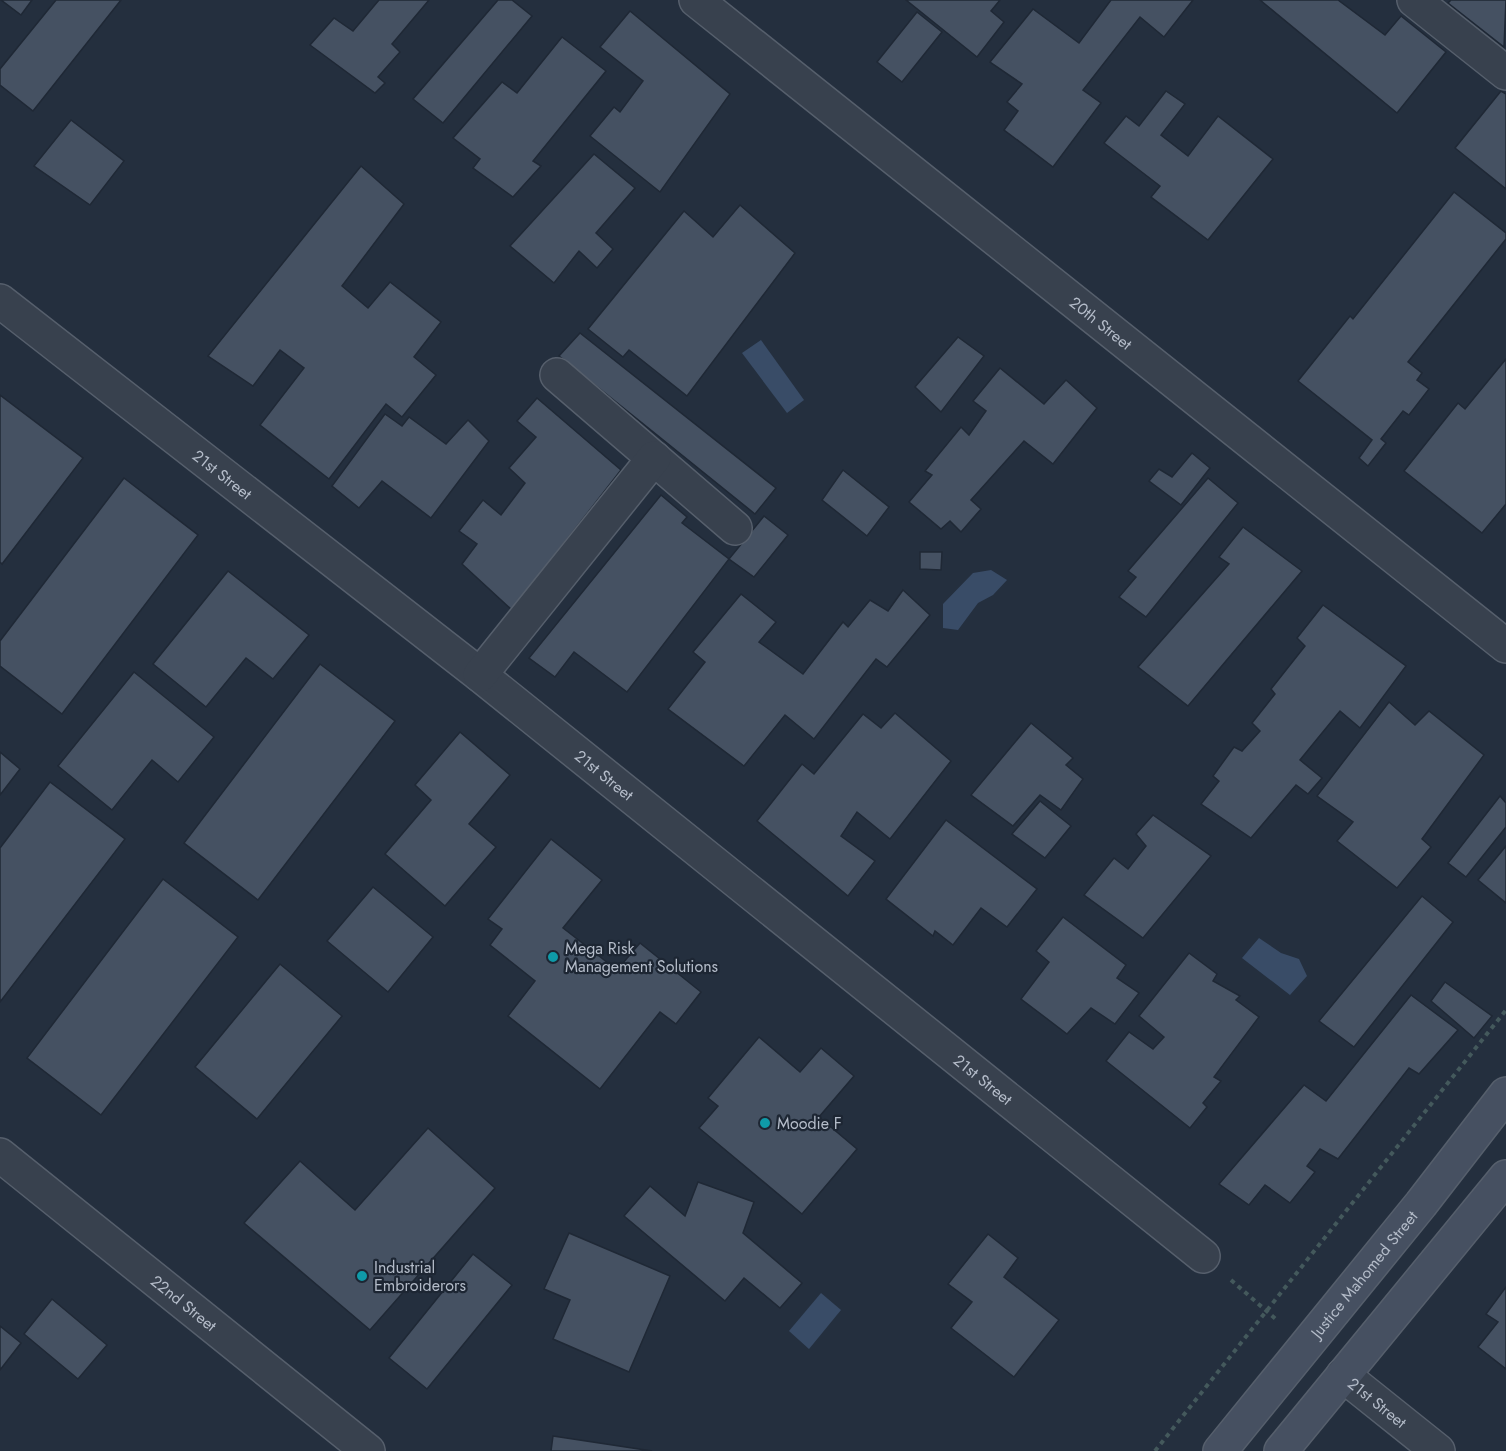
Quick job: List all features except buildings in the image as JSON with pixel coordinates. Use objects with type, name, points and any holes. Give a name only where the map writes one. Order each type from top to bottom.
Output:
[{"type":"main road","name":"Justice Mahomed Street","points":[[1220,1451],[1421,1204],[1506,1094]]},
{"type":"main road","points":[[1281,1451],[1506,1177]]},
{"type":"street","name":"20th Street","points":[[696,0],[1506,646]]},
{"type":"street","points":[[1414,0],[1506,73]]},
{"type":"street","name":"21st Street","points":[[0,301],[480,675],[1203,1256]]},
{"type":"street","points":[[557,375],[735,528]]},
{"type":"street","points":[[480,675],[654,458]]},
{"type":"street","name":"22nd Street","points":[[0,1155],[368,1451]]},
{"type":"street","name":"21st Street","points":[[1343,1375],[1438,1451]]},
{"type":"path","points":[[1155,1451],[1506,1010]]},
{"type":"path","points":[[1203,1256],[1305,1344]]},
{"type":"water","points":[[761,340],[804,400],[787,413],[742,353]]},
{"type":"water","points":[[991,570],[1007,580],[993,595],[978,603],[958,630],[943,628],[943,604],[973,573]]},
{"type":"water","points":[[1259,938],[1281,953],[1299,959],[1307,976],[1290,995],[1242,958]]},
{"type":"water","points":[[821,1293],[841,1310],[809,1349],[789,1331]]},
{"type":"place","name":"Mega Risk Management Solutions","points":[[553,957]]},
{"type":"place","name":"Moodie F","points":[[765,1123]]},
{"type":"place","name":"Industrial Embroiderors","points":[[362,1276]]}]
